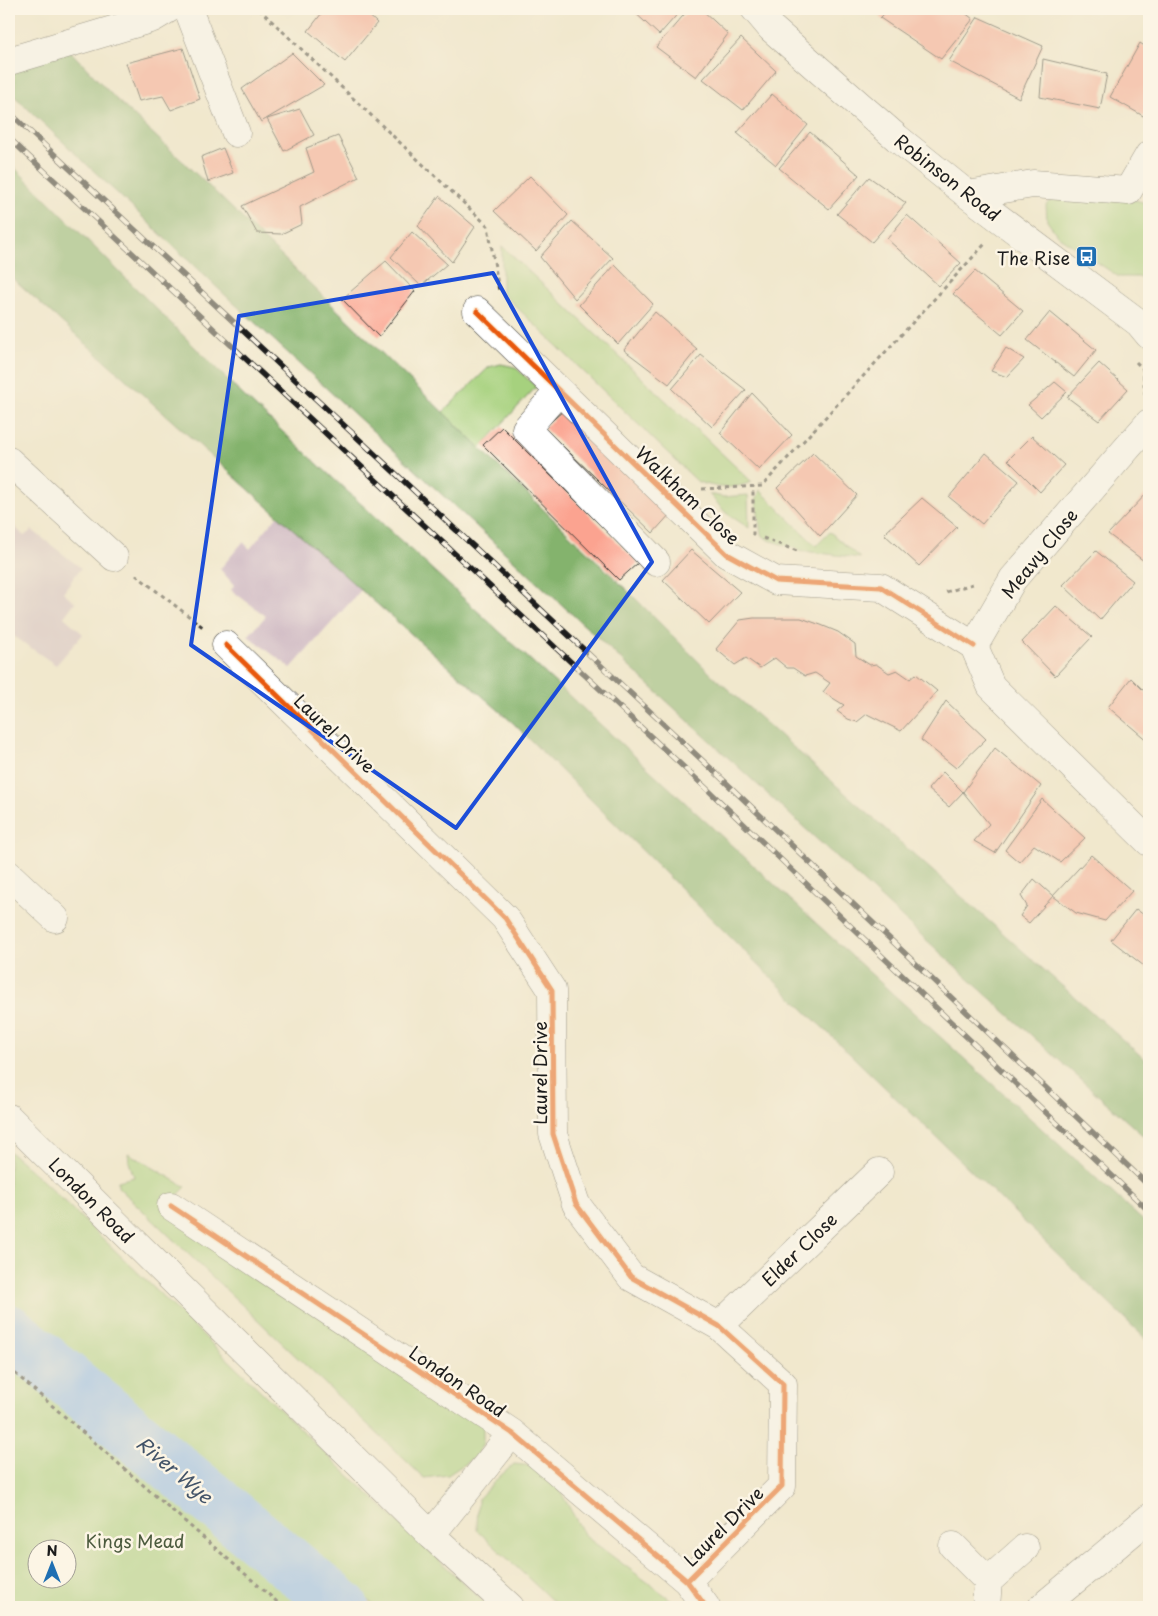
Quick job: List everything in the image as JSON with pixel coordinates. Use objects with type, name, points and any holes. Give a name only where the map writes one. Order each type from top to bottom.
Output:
[{"type":"street","points":[[9,61],[152,18],[168,9]]},
{"type":"street","points":[[188,9],[236,134]]},
{"type":"street","name":"Robinson Road","points":[[755,9],[772,28],[897,138],[968,195],[1146,325]]},
{"type":"street","points":[[968,195],[1033,184],[1128,191],[1149,155]]},
{"type":"street","name":"Walkham Close","points":[[477,311],[727,554],[776,581],[881,588],[974,646]]},
{"type":"street","points":[[559,391],[526,429],[656,562]]},
{"type":"street","name":"Meavy Close","points":[[974,646],[1013,579],[1144,412]]},
{"type":"street","points":[[9,461],[114,557]]},
{"type":"street","name":"Laurel Drive","points":[[226,645],[505,918],[552,990],[553,1134],[576,1204],[631,1277],[719,1326],[783,1384],[782,1486],[687,1581]]},
{"type":"street","points":[[974,646],[991,686],[1149,842]]},
{"type":"street","points":[[9,875],[55,918]]},
{"type":"street","name":"London Road","points":[[9,1118],[431,1535],[510,1607]]},
{"type":"street","name":"Elder Close","points":[[719,1326],[879,1172]]},
{"type":"street","name":"London Road","points":[[171,1206],[512,1434],[687,1581],[706,1607]]},
{"type":"street","name":"London Road","points":[[431,1535],[512,1434]]},
{"type":"street","points":[[1042,1607],[1149,1518]]},
{"type":"street","points":[[953,1546],[987,1594],[1025,1548]]},
{"type":"path","points":[[259,9],[488,226],[500,294]]},
{"type":"path","points":[[695,490],[762,486],[987,242]]},
{"type":"path","points":[[1130,355],[1143,369],[1144,412]]},
{"type":"path","points":[[753,486],[753,534]]},
{"type":"path","points":[[746,530],[800,553]]},
{"type":"path","points":[[114,557],[226,645]]},
{"type":"path","points":[[939,594],[977,583]]},
{"type":"path","points":[[9,1368],[282,1607]]},
{"type":"highlighted area","points":[[493,273],[652,562],[456,828],[191,645],[239,316]]},
{"type":"shaded area","points":[[278,515],[361,590],[291,668],[248,636],[266,616],[231,590],[234,585],[220,569],[243,542],[250,549]]},
{"type":"shaded area","points":[[9,521],[24,536],[32,530],[81,568],[63,592],[75,602],[64,617],[83,634],[56,665],[9,633]]},
{"type":"green space","points":[[55,35],[116,99],[209,186],[633,596],[712,675],[1149,1063],[1149,1141],[971,981],[226,296],[9,91],[9,58]]},
{"type":"green space","points":[[9,162],[245,397],[893,994],[1149,1226],[1149,1342],[797,1003],[512,722],[361,590],[9,275]]},
{"type":"green space","points":[[1058,192],[1116,196],[1149,204],[1149,277],[1119,277],[1058,236],[1047,221],[1046,205]]},
{"type":"green space","points":[[502,246],[752,482],[725,487],[698,482],[502,293]]},
{"type":"green space","points":[[501,364],[515,367],[536,387],[480,448],[443,412],[489,367]]},
{"type":"green space","points":[[760,490],[816,546],[830,532],[860,558],[803,551],[768,540],[761,534],[756,500]]},
{"type":"green space","points":[[709,494],[723,497],[748,495],[749,528],[726,513]]},
{"type":"green space","points":[[9,1151],[42,1180],[322,1450],[489,1607],[376,1607],[9,1306]]},
{"type":"green space","points":[[128,1153],[186,1187],[165,1208],[483,1422],[483,1443],[475,1457],[448,1475],[424,1478],[118,1187],[118,1181],[134,1177]]},
{"type":"green space","name":"Kings Mead","points":[[9,1351],[324,1607],[9,1607]]},
{"type":"green space","points":[[514,1464],[534,1466],[557,1485],[585,1536],[681,1607],[559,1607],[477,1530],[478,1499]]},
{"type":"building","points":[[325,9],[362,9],[377,23],[345,62],[308,31]]},
{"type":"building","points":[[631,9],[682,9],[659,35]]},
{"type":"building","points":[[689,9],[701,9],[728,34],[696,77],[656,47]]},
{"type":"building","points":[[872,9],[883,9],[878,14]]},
{"type":"building","points":[[889,9],[960,9],[973,19],[941,59],[880,18]]},
{"type":"building","points":[[978,17],[1043,46],[1019,98],[949,61]]},
{"type":"building","points":[[741,38],[776,71],[743,110],[703,79]]},
{"type":"building","points":[[1140,43],[1149,49],[1149,110],[1145,117],[1110,97]]},
{"type":"building","points":[[183,48],[200,99],[171,110],[163,96],[139,101],[126,63]]},
{"type":"building","points":[[292,53],[324,85],[261,122],[242,89]]},
{"type":"building","points":[[1043,59],[1107,74],[1100,109],[1040,97]]},
{"type":"building","points":[[772,94],[808,125],[776,165],[737,133]]},
{"type":"building","points":[[300,109],[314,135],[284,151],[267,119]]},
{"type":"building","points":[[810,132],[859,175],[829,209],[779,168]]},
{"type":"building","points":[[338,136],[359,177],[300,207],[302,224],[281,234],[257,233],[242,206],[314,172],[306,148]]},
{"type":"building","points":[[223,148],[233,173],[208,182],[201,157]]},
{"type":"building","points":[[530,176],[568,215],[536,251],[494,211]]},
{"type":"building","points":[[869,177],[906,203],[872,242],[837,214]]},
{"type":"building","points":[[439,196],[475,227],[452,262],[418,226]]},
{"type":"building","points":[[907,215],[961,263],[939,286],[887,239]]},
{"type":"building","points":[[572,221],[613,258],[575,299],[540,257]]},
{"type":"building","points":[[412,232],[447,264],[421,286],[391,257]]},
{"type":"building","points":[[386,261],[415,291],[379,337],[342,299]]},
{"type":"building","points":[[615,265],[653,304],[618,344],[579,305]]},
{"type":"building","points":[[975,271],[1023,311],[1002,335],[953,294]]},
{"type":"building","points":[[655,312],[697,349],[669,384],[624,350]]},
{"type":"building","points":[[1050,312],[1096,350],[1074,377],[1027,340]]},
{"type":"building","points":[[1006,348],[1024,359],[1007,377],[991,371]]},
{"type":"building","points":[[701,355],[746,390],[712,427],[672,389]]},
{"type":"building","points":[[1099,363],[1128,389],[1099,421],[1067,397]]},
{"type":"building","points":[[1055,382],[1067,392],[1041,417],[1028,405]]},
{"type":"building","points":[[752,393],[792,435],[759,470],[720,433]]},
{"type":"building","points":[[565,409],[671,513],[653,533],[544,428]]},
{"type":"building","points":[[502,427],[638,563],[619,580],[483,445]]},
{"type":"building","points":[[1032,436],[1064,465],[1040,492],[1008,460]]},
{"type":"building","points":[[813,453],[857,495],[820,536],[777,488]]},
{"type":"building","points":[[986,453],[1019,481],[982,524],[949,497]]},
{"type":"building","points":[[1149,491],[1149,562],[1148,564],[1108,534]]},
{"type":"building","points":[[922,498],[957,527],[919,566],[884,534]]},
{"type":"building","points":[[691,550],[740,592],[709,624],[663,580]]},
{"type":"building","points":[[1096,551],[1133,581],[1100,620],[1063,585]]},
{"type":"building","points":[[1056,606],[1092,637],[1055,676],[1022,642]]},
{"type":"building","points":[[754,618],[801,618],[821,625],[838,632],[855,644],[856,656],[870,665],[876,664],[889,673],[897,670],[910,679],[916,674],[937,691],[901,731],[867,714],[857,722],[848,719],[837,711],[844,705],[823,692],[830,683],[815,673],[805,676],[793,668],[787,668],[775,658],[760,668],[746,658],[735,665],[716,649],[740,620]]},
{"type":"building","points":[[1131,678],[1149,696],[1149,742],[1108,707]]},
{"type":"building","points":[[946,701],[986,739],[956,768],[921,740]]},
{"type":"building","points":[[995,748],[1041,786],[995,853],[974,841],[989,824],[963,792]]},
{"type":"building","points":[[943,772],[963,792],[949,807],[928,789]]},
{"type":"building","points":[[1042,799],[1085,838],[1060,862],[1034,845],[1019,862],[1005,850]]},
{"type":"building","points":[[1091,855],[1132,891],[1105,921],[1076,913],[1053,896]]},
{"type":"building","points":[[1034,879],[1053,896],[1029,923],[1020,916],[1027,906],[1021,896]]},
{"type":"building","points":[[1136,909],[1149,919],[1149,970],[1111,940]]},
{"type":"waterway","name":"River Wye","points":[[9,1331],[342,1607]]},
{"type":"railway","points":[[9,112],[718,775],[1149,1186]]},
{"type":"railway","points":[[9,138],[706,788],[1149,1211]]},
{"type":"cycle path","points":[[477,311],[727,554],[776,581],[881,587],[974,646]]},
{"type":"cycle path","points":[[226,645],[505,918],[552,990],[553,1134],[576,1204],[631,1277],[719,1326],[783,1384],[782,1486],[687,1581]]},
{"type":"cycle path","points":[[171,1206],[512,1433],[687,1581],[706,1607]]},
{"type":"place","name":"The Rise","points":[[1086,257]]}]
